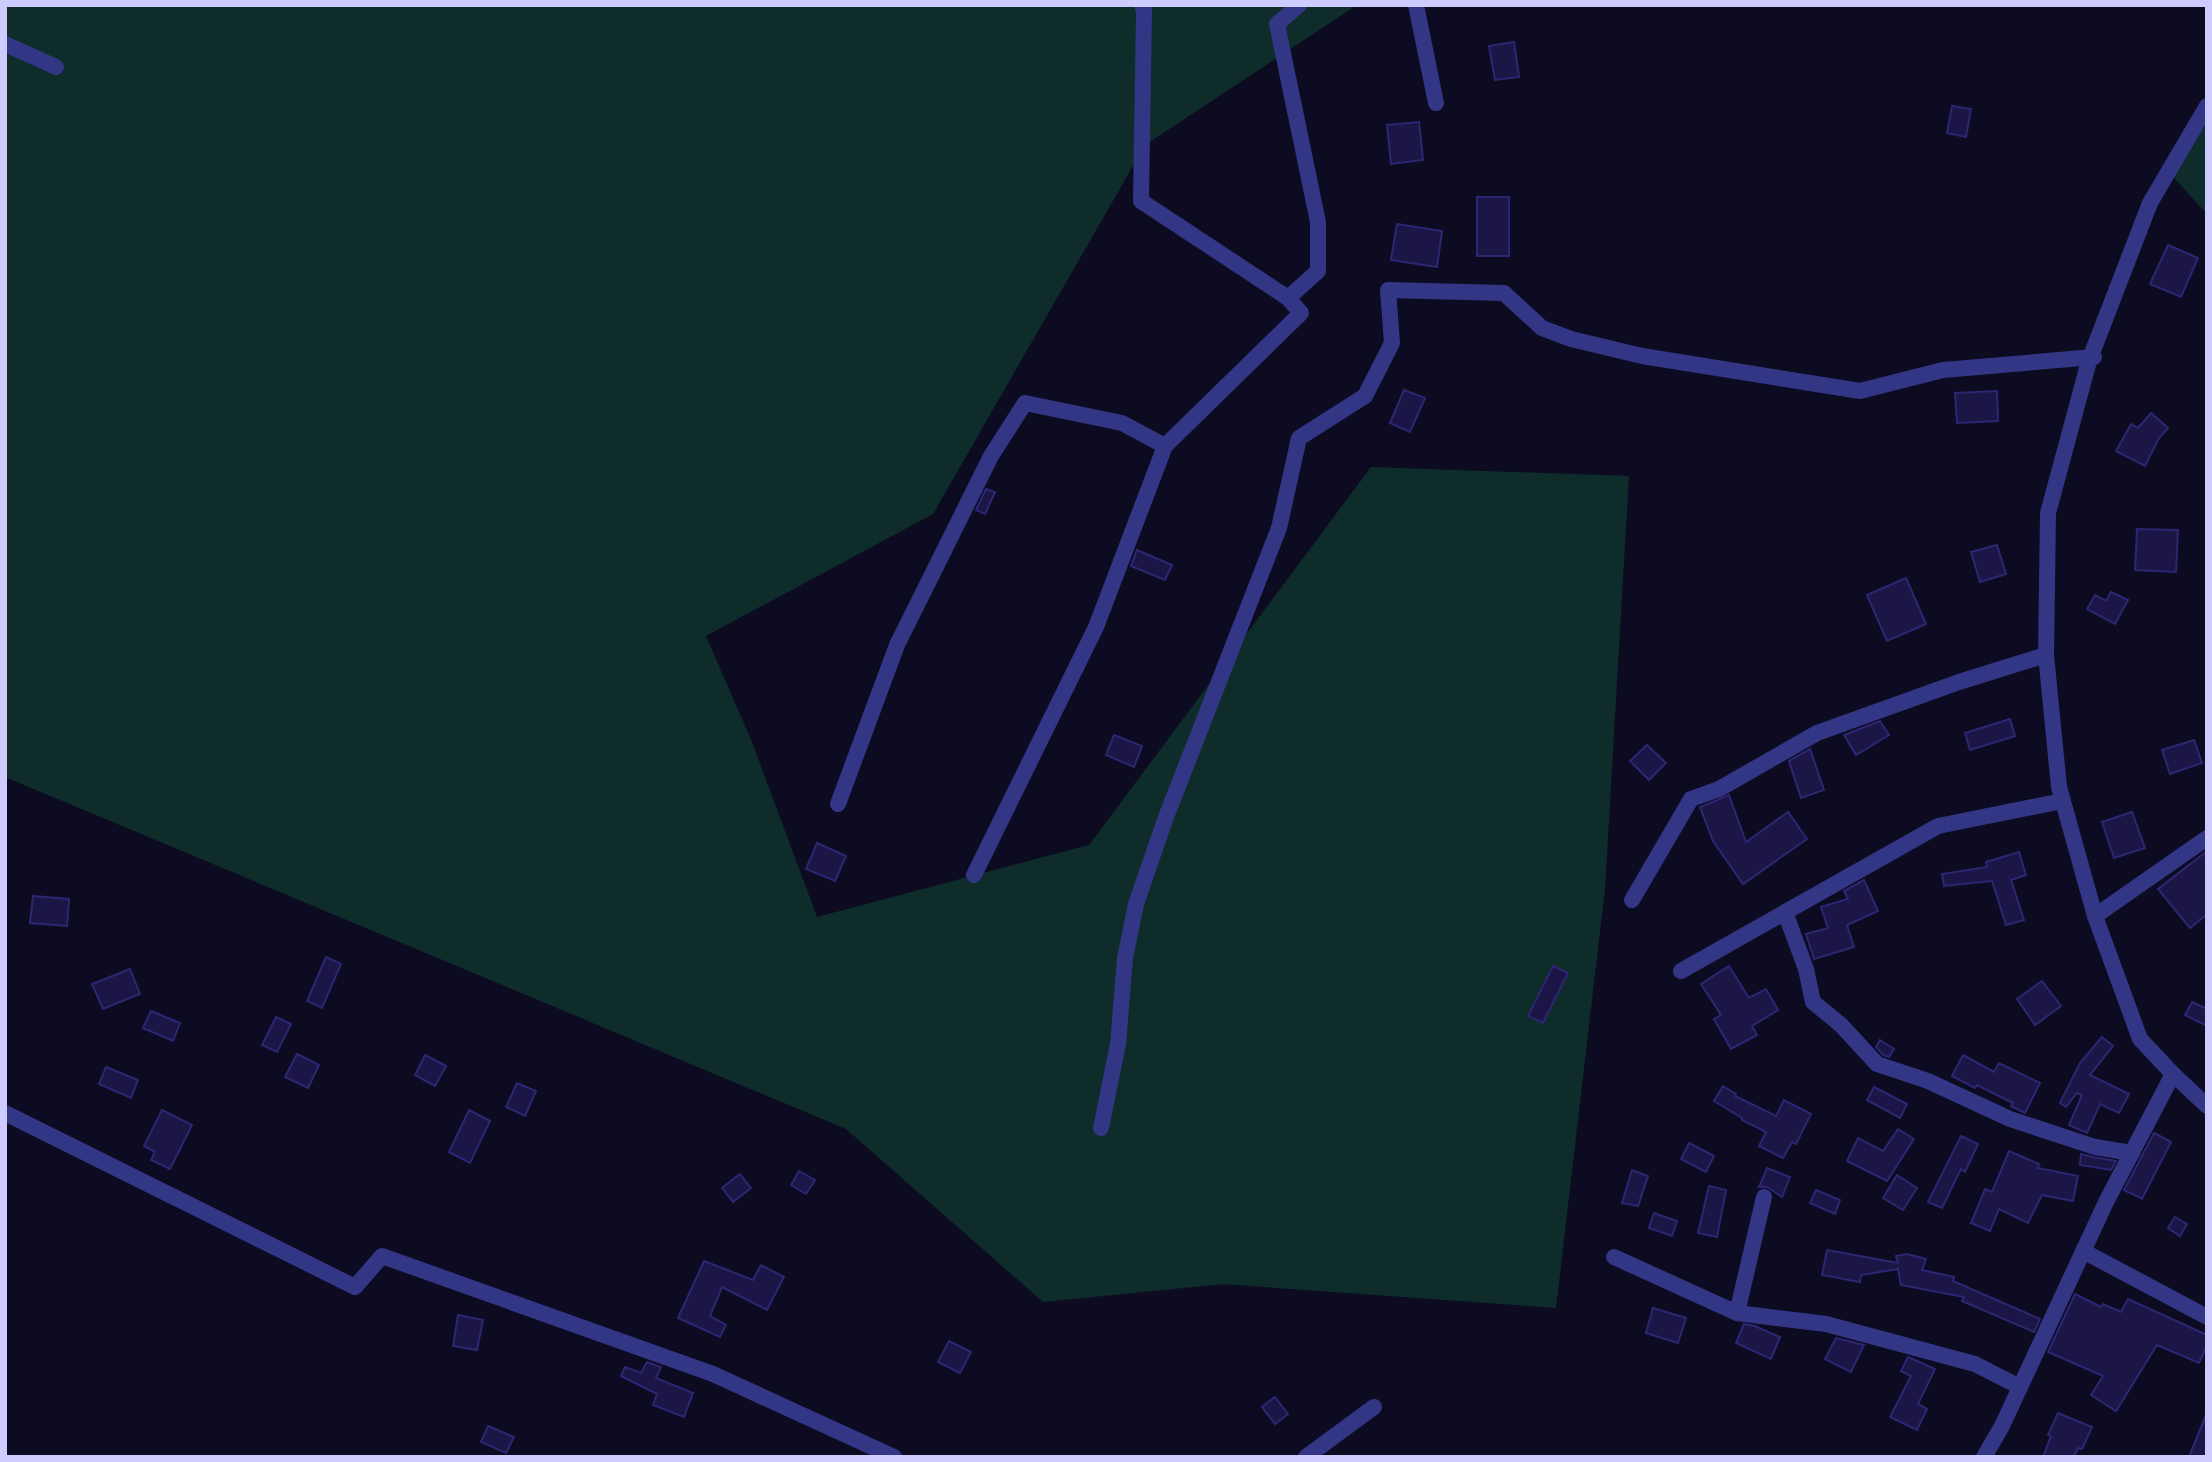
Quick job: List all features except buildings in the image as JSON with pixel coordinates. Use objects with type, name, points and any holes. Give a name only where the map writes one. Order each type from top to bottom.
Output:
[{"type":"street","points":[[974,875],[1096,626],[1165,446],[1301,313],[1288,298],[1141,201],[1142,5]]},
{"type":"street","points":[[1288,298],[1318,271],[1318,222],[1277,24],[1299,5]]},
{"type":"street","points":[[1416,5],[1436,103]]},
{"type":"street","points":[[5,44],[56,67]]},
{"type":"street","points":[[2207,106],[2150,203],[2092,357],[2048,513],[2046,654],[2059,788],[2095,916],[2140,1039],[2207,1106]]},
{"type":"street","points":[[1101,1128],[1118,1045],[1125,958],[1140,891],[1166,817],[1279,528],[1299,438],[1365,396],[1392,343],[1388,290],[1504,293],[1542,328],[1570,339],[1654,358],[1860,391],[1942,370],[2092,357]]},
{"type":"street","points":[[838,804],[897,645],[991,456],[1025,402],[1122,423],[1165,446]]},
{"type":"street","points":[[1632,900],[1691,799],[1719,789],[1817,733],[2046,654]]},
{"type":"street","points":[[1681,971],[1938,826],[2062,801]]},
{"type":"street","points":[[2095,916],[2207,838]]},
{"type":"street","points":[[1785,912],[1806,969],[1813,1002],[1841,1025],[1877,1064],[1928,1081],[2010,1119],[2095,1146],[2132,1153]]},
{"type":"street","points":[[1984,1457],[2002,1426],[2083,1251],[2173,1074]]},
{"type":"street","points":[[5,1113],[355,1287],[382,1256],[713,1374],[897,1452]]},
{"type":"street","points":[[1737,1314],[1764,1197]]},
{"type":"street","points":[[2083,1251],[2207,1317]]},
{"type":"street","points":[[1614,1257],[1737,1314],[1826,1324],[1975,1364],[2020,1387]]},
{"type":"street","points":[[1306,1457],[1374,1407]]},
{"type":"green space","points":[[5,5],[1357,5],[1145,145],[933,514],[706,636],[752,742],[817,917],[1089,845],[1371,467],[1629,476],[1605,889],[1556,1308],[1223,1284],[1043,1302],[846,1129],[5,777]]},
{"type":"green space","points":[[2207,124],[2207,214],[2165,168]]}]
